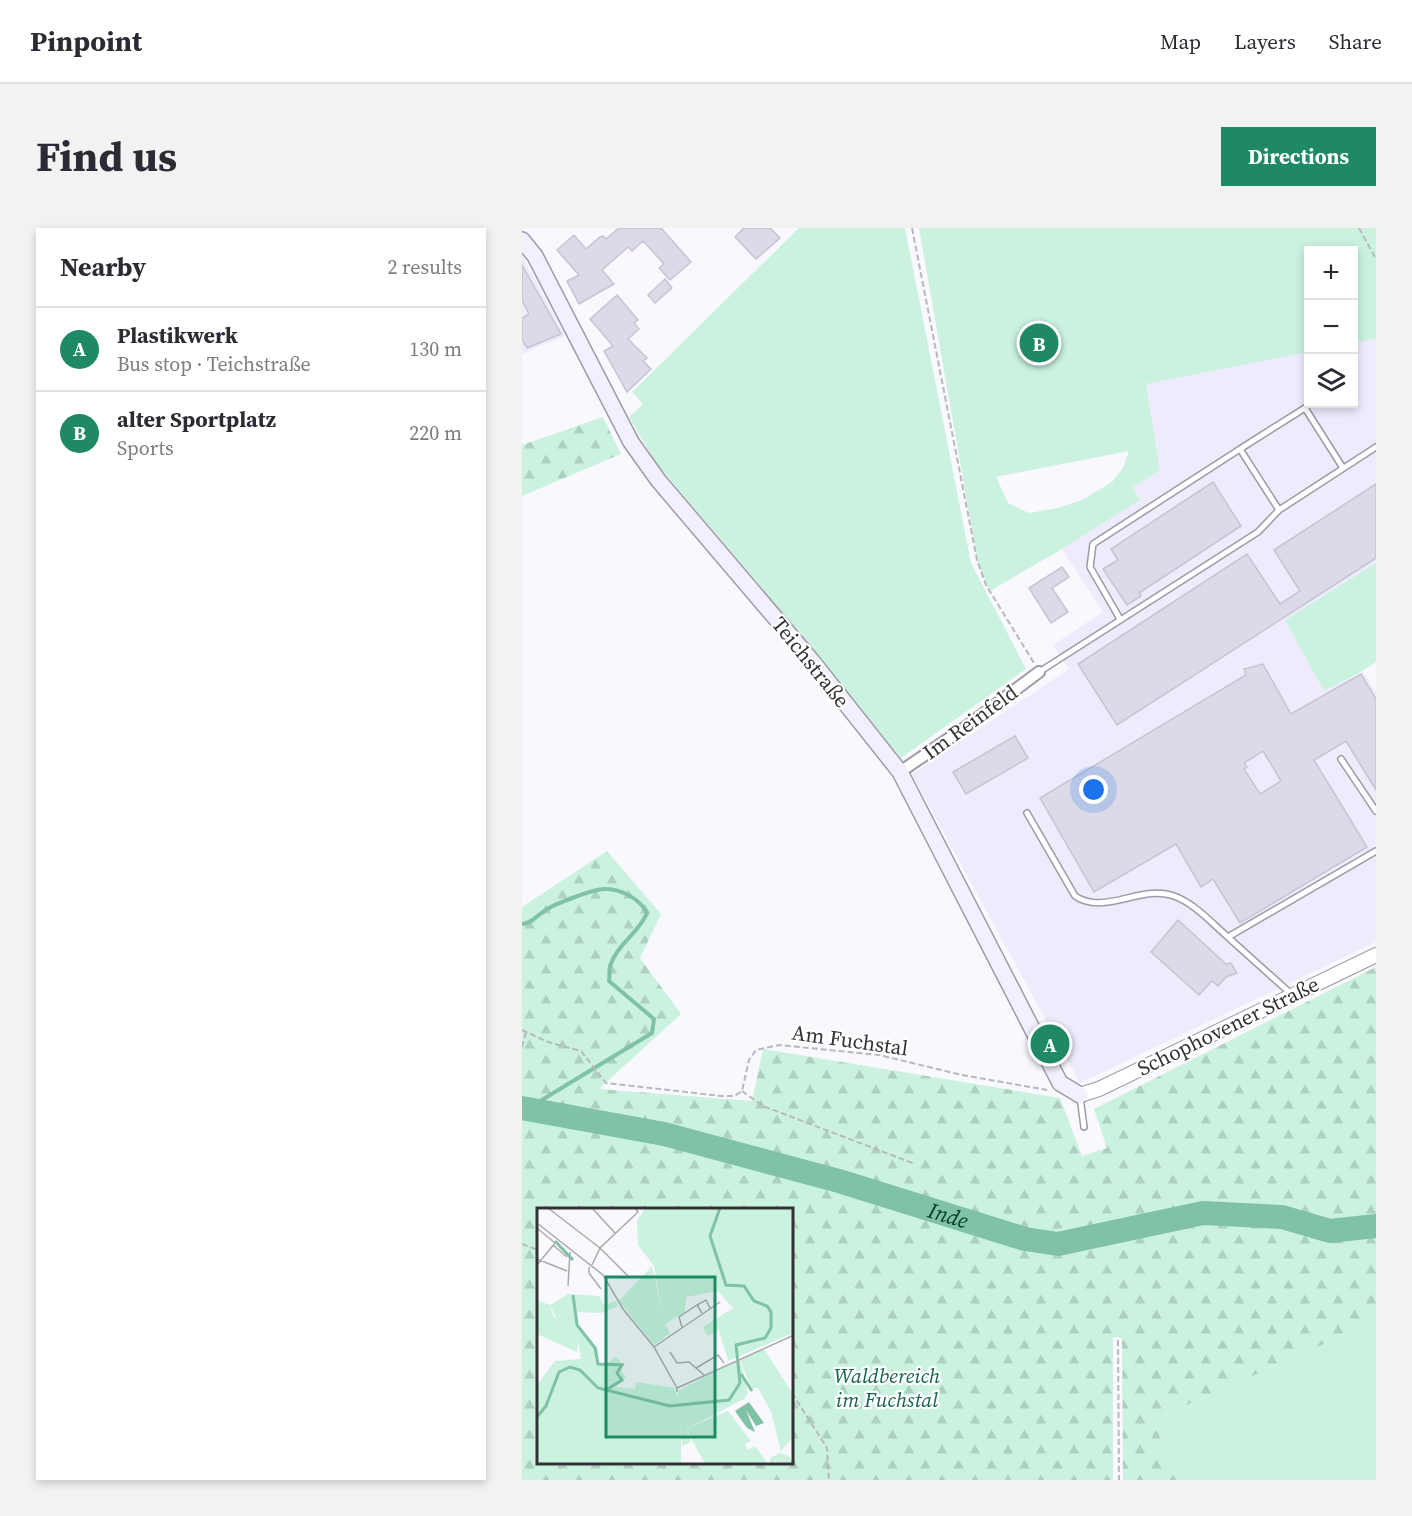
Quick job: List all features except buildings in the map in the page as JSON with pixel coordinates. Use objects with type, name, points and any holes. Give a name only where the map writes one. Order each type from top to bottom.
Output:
[{"type":"main road","name":"Teichstraße","points":[[522,240],[535,256],[632,442],[658,480],[812,661],[900,772],[1060,1083],[1080,1095]]},
{"type":"street","name":"Im Reinfeld","points":[[900,772],[1039,672]]},
{"type":"street","name":"Schophovener Straße","points":[[1080,1095],[1099,1089],[1376,955]]},
{"type":"lane","points":[[1120,619],[1090,567],[1093,544],[1305,408],[1342,468]]},
{"type":"lane","points":[[1039,672],[1257,532],[1279,510],[1376,447]]},
{"type":"lane","points":[[1240,449],[1279,510]]},
{"type":"lane","points":[[1341,759],[1376,811]]},
{"type":"lane","points":[[1027,813],[1076,896],[1084,902],[1109,901],[1144,894],[1175,896],[1197,909],[1292,995]]},
{"type":"lane","points":[[1228,937],[1376,851]]},
{"type":"lane","points":[[1080,1095],[1084,1127]]},
{"type":"path","points":[[912,228],[976,560],[986,585],[1039,672]]},
{"type":"path","points":[[1359,228],[1376,259]]},
{"type":"path","points":[[522,1030],[548,1042],[580,1052],[591,1062],[606,1083],[647,1086],[698,1095],[734,1096],[742,1091],[763,1106],[915,1164]]},
{"type":"path","points":[[522,1047],[526,1032]]},
{"type":"path","name":"Am Fuchstal","points":[[742,1091],[749,1060],[756,1050],[778,1045],[879,1055],[962,1075],[1056,1092]]},
{"type":"path","points":[[522,1244],[537,1250]]},
{"type":"path","points":[[1118,1341],[1119,1480]]},
{"type":"path","points":[[794,1396],[827,1448],[829,1480]]},
{"type":"shaded area","points":[[522,255],[565,336],[522,354]]},
{"type":"shaded area","points":[[1376,333],[1376,563],[1285,620],[1324,691],[1363,672],[1376,691],[1376,942],[1080,1083],[912,774],[1069,669],[1053,645],[1103,612],[1062,549],[1140,500],[1133,487],[1160,470],[1146,384],[1304,349],[1304,408],[1358,408],[1358,337]]},
{"type":"green space","points":[[799,228],[905,228],[971,563],[1026,669],[901,758],[656,463],[629,417],[643,404],[632,392]]},
{"type":"green space","points":[[919,228],[1376,228],[1376,338],[1358,342],[1358,246],[1304,246],[1304,353],[1146,384],[1160,470],[1133,487],[1140,500],[990,591],[978,564]],"holes":[[[1129,451],[1123,468],[1112,482],[1082,500],[1058,508],[1029,513],[1008,503],[996,477]]]},
{"type":"green space","points":[[603,417],[621,454],[522,496],[522,445]]},
{"type":"green space","points":[[1376,563],[1376,662],[1324,691],[1285,620]]},
{"type":"green space","name":"Waldbereich im Fuchstal","points":[[607,851],[661,914],[640,958],[681,1014],[599,1089],[752,1101],[763,1049],[1060,1098],[1082,1156],[1107,1148],[1094,1109],[1376,967],[1376,1321],[1153,1420],[1177,1480],[1123,1480],[1122,1338],[1113,1337],[1113,1480],[522,1480],[522,907]]},
{"type":"green space","points":[[1376,1321],[1376,1480],[1177,1480],[1153,1420]]},
{"type":"waterway","points":[[522,924],[557,904],[599,890],[616,890],[635,899],[647,913],[639,927],[613,958],[609,981],[654,1019],[652,1033],[527,1109]]},
{"type":"waterway","name":"Inde","points":[[522,1108],[664,1134],[839,1181],[1025,1239],[1058,1244],[1203,1213],[1282,1217],[1330,1231],[1376,1226]]},
{"type":"place","name":"alter Sportplatz","points":[[1039,343]]},
{"type":"place","name":"Plastikwerk","points":[[1050,1044]]}]
